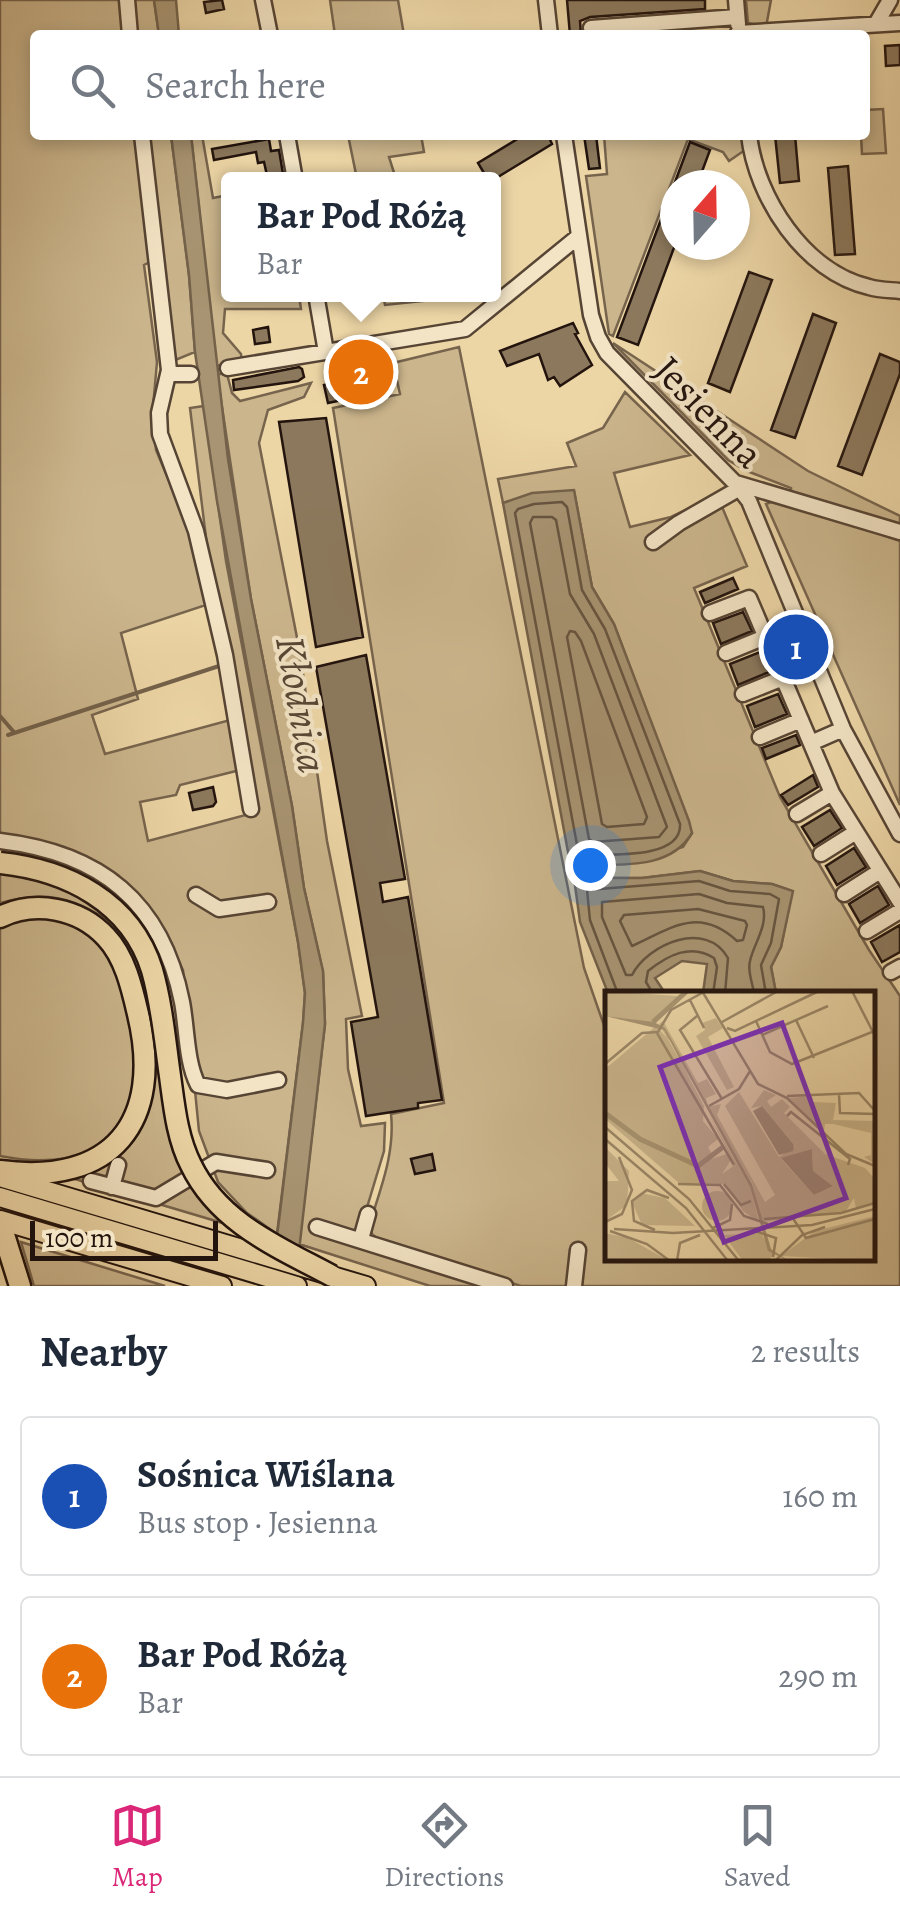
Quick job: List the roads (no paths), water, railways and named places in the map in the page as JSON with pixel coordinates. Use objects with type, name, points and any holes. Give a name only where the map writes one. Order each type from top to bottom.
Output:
[{"type":"highway","points":[[0,862],[38,869],[92,891],[114,908],[135,934],[151,967],[161,1009],[174,1106],[191,1166],[212,1197],[250,1233],[332,1276]]},
{"type":"highway","points":[[0,917],[36,907],[60,910],[86,920],[107,938],[125,966],[136,1004],[143,1034],[144,1072],[136,1117],[109,1151],[76,1168],[46,1174],[0,1174]]},
{"type":"highway","points":[[0,1221],[20,1286]]},
{"type":"main road","points":[[0,1174],[366,1286]]},
{"type":"main road","points":[[0,1197],[297,1286]]},
{"type":"main road","points":[[0,1221],[222,1286]]},
{"type":"street","points":[[126,0],[129,30]]},
{"type":"street","points":[[263,0],[269,30]]},
{"type":"street","points":[[546,0],[549,30]]},
{"type":"street","points":[[736,0],[739,30]]},
{"type":"street","points":[[878,21],[890,0]]},
{"type":"street","points":[[878,21],[900,4]]},
{"type":"street","points":[[591,28],[738,17]]},
{"type":"street","points":[[782,30],[878,21],[900,23]]},
{"type":"street","points":[[143,140],[169,370],[159,414],[160,434],[196,531],[225,655],[251,810]]},
{"type":"street","points":[[288,140],[294,172]]},
{"type":"street","name":"Jesienna","points":[[565,140],[591,315],[598,337],[607,353],[738,485],[762,530],[843,729],[900,834]]},
{"type":"street","points":[[750,140],[752,160],[781,226],[821,263],[843,276],[866,287],[900,291]]},
{"type":"street","points":[[501,299],[579,236]]},
{"type":"street","points":[[317,302],[326,352]]},
{"type":"street","points":[[228,368],[465,328],[497,302]]},
{"type":"street","points":[[169,370],[191,374]]},
{"type":"street","points":[[654,542],[738,485],[900,532]]},
{"type":"street","points":[[710,613],[748,598],[832,793],[900,902]]},
{"type":"street","points":[[726,653],[765,636]]},
{"type":"street","points":[[743,694],[783,678]]},
{"type":"street","points":[[760,737],[801,720]]},
{"type":"street","points":[[811,743],[843,729]]},
{"type":"street","points":[[797,814],[832,793]]},
{"type":"street","points":[[821,854],[856,832]]},
{"type":"street","points":[[0,841],[47,848],[103,872],[148,916],[175,971],[198,1085],[227,1090],[278,1080]]},
{"type":"street","points":[[844,894],[880,870]]},
{"type":"street","points":[[207,895],[227,909],[268,902]]},
{"type":"street","points":[[866,931],[900,910]]},
{"type":"street","points":[[248,1068],[254,1084]]},
{"type":"street","points":[[92,1180],[156,1198],[216,1162],[267,1170]]},
{"type":"street","points":[[112,1186],[118,1166]]},
{"type":"street","points":[[361,1239],[368,1214]]},
{"type":"street","points":[[316,1227],[503,1286]]},
{"type":"street","points":[[574,1286],[578,1250]]},
{"type":"water","points":[[154,0],[176,0],[179,30],[158,30]]},
{"type":"water","points":[[172,140],[192,140],[228,459],[304,888],[323,971],[325,1024],[295,1286],[271,1286],[305,993],[217,501],[195,352]]},
{"type":"water","points":[[574,490],[592,587],[614,624],[692,833],[671,853],[644,862],[572,864],[568,852],[503,503],[532,493]]},
{"type":"water","points":[[700,871],[793,891],[781,947],[771,967],[776,991],[703,991],[707,964],[682,961],[655,978],[664,991],[607,991],[580,922],[574,878],[642,878]]},
{"type":"waterway","points":[[8,735],[219,666]]},
{"type":"waterway","points":[[0,716],[13,731]]},
{"type":"place","name":"Bar Pod Różą","points":[[361,372]]},
{"type":"place","name":"Sośnica Wiślana","points":[[796,647]]},
{"type":"water label","name":"Kłodnica","points":[[302,704]]}]
